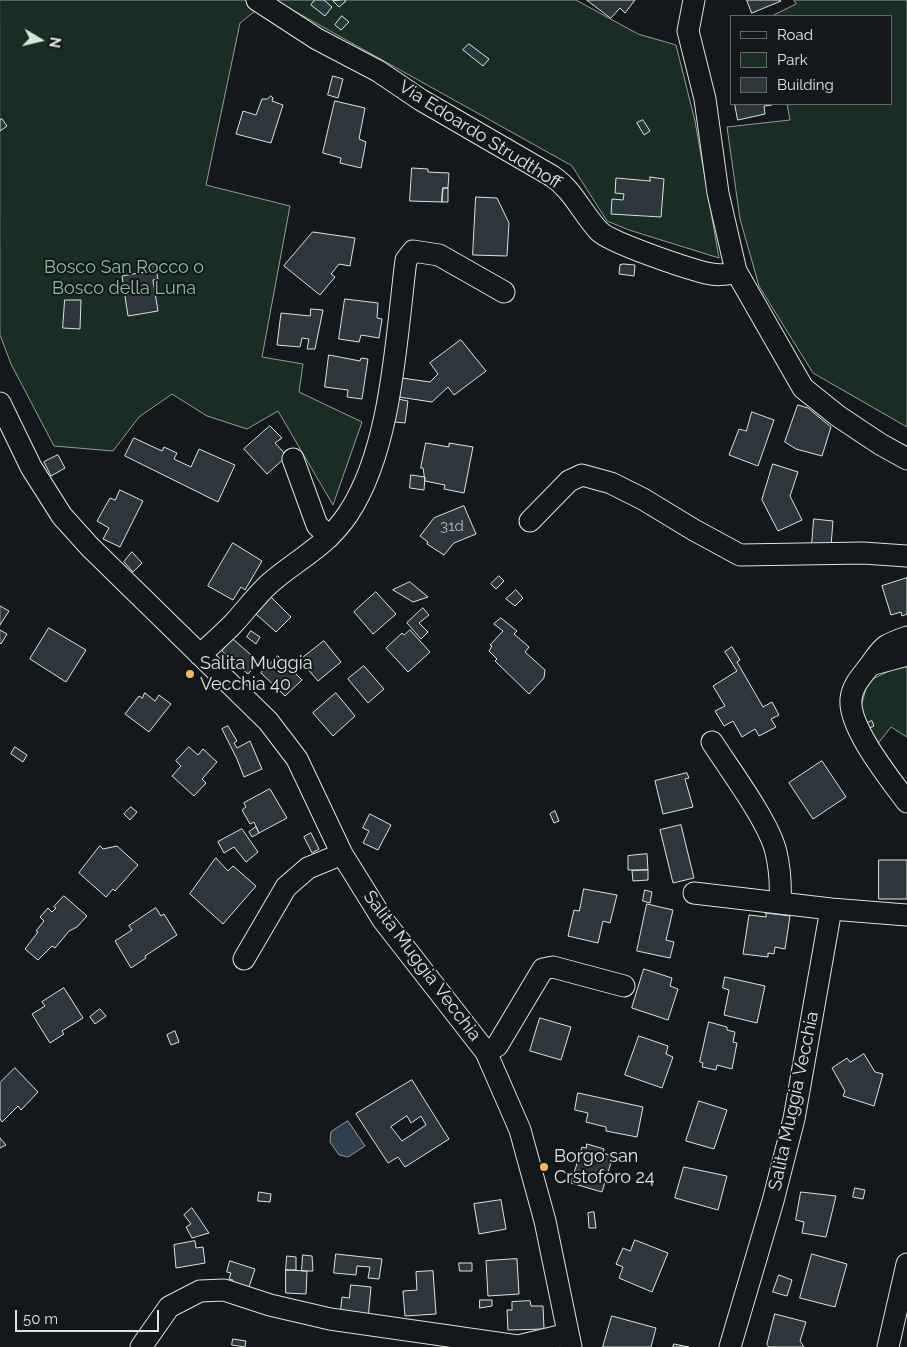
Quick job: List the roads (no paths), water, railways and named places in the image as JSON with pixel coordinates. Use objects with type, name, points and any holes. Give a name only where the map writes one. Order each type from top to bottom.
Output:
[{"type":"street","name":"Via Edoardo Strudthoff","points":[[257,0],[317,39],[378,71],[421,100],[562,182],[600,232],[616,241],[708,274],[732,274],[736,271]]},
{"type":"street","points":[[694,0],[688,31],[705,98],[718,192],[736,271],[804,388],[838,416],[880,444],[907,459]]},
{"type":"street","points":[[200,655],[233,624],[269,584],[312,554],[329,537],[348,516],[361,492],[377,450],[388,398],[406,260],[413,251],[439,255],[504,292]]},
{"type":"street","name":"Salita Muggia Vecchia","points":[[0,403],[31,467],[62,516],[90,547],[268,721],[297,759],[342,854],[383,920],[486,1052],[520,1130],[545,1221],[570,1341]]},
{"type":"street","points":[[294,459],[317,525],[329,537]]},
{"type":"street","points":[[530,521],[568,480],[582,475],[611,483],[740,554],[863,553],[907,556]]},
{"type":"street","points":[[907,637],[886,644],[876,654],[855,684],[851,698],[851,713],[860,733],[907,802]]},
{"type":"street","points":[[870,665],[907,655]]},
{"type":"street","points":[[712,742],[761,819],[776,850],[781,880],[780,902]]},
{"type":"street","points":[[244,960],[286,887],[308,868],[342,854]]},
{"type":"street","points":[[694,893],[830,909],[907,915]]},
{"type":"street","name":"Salita Muggia Vecchia","points":[[730,1347],[773,1201],[794,1118],[830,909]]},
{"type":"street","name":"Salita Muggia Vecchia","points":[[486,1052],[497,1046],[543,969],[553,967],[624,986]]},
{"type":"street","points":[[888,1347],[903,1305],[907,1264]]},
{"type":"street","points":[[141,1347],[169,1307],[200,1291],[224,1290],[270,1305],[330,1319],[518,1346],[570,1341]]},
{"type":"water","points":[[348,1121],[365,1146],[348,1157],[339,1155],[330,1142],[331,1132]]},
{"type":"place","name":"Salita Muggia Vecchia 40","points":[[190,674]]},
{"type":"place","name":"Borgo san Crstoforo 24","points":[[544,1167]]},
{"type":"park label","name":"Bosco San Rocco o Bosco della Luna","points":[[124,278]]}]
